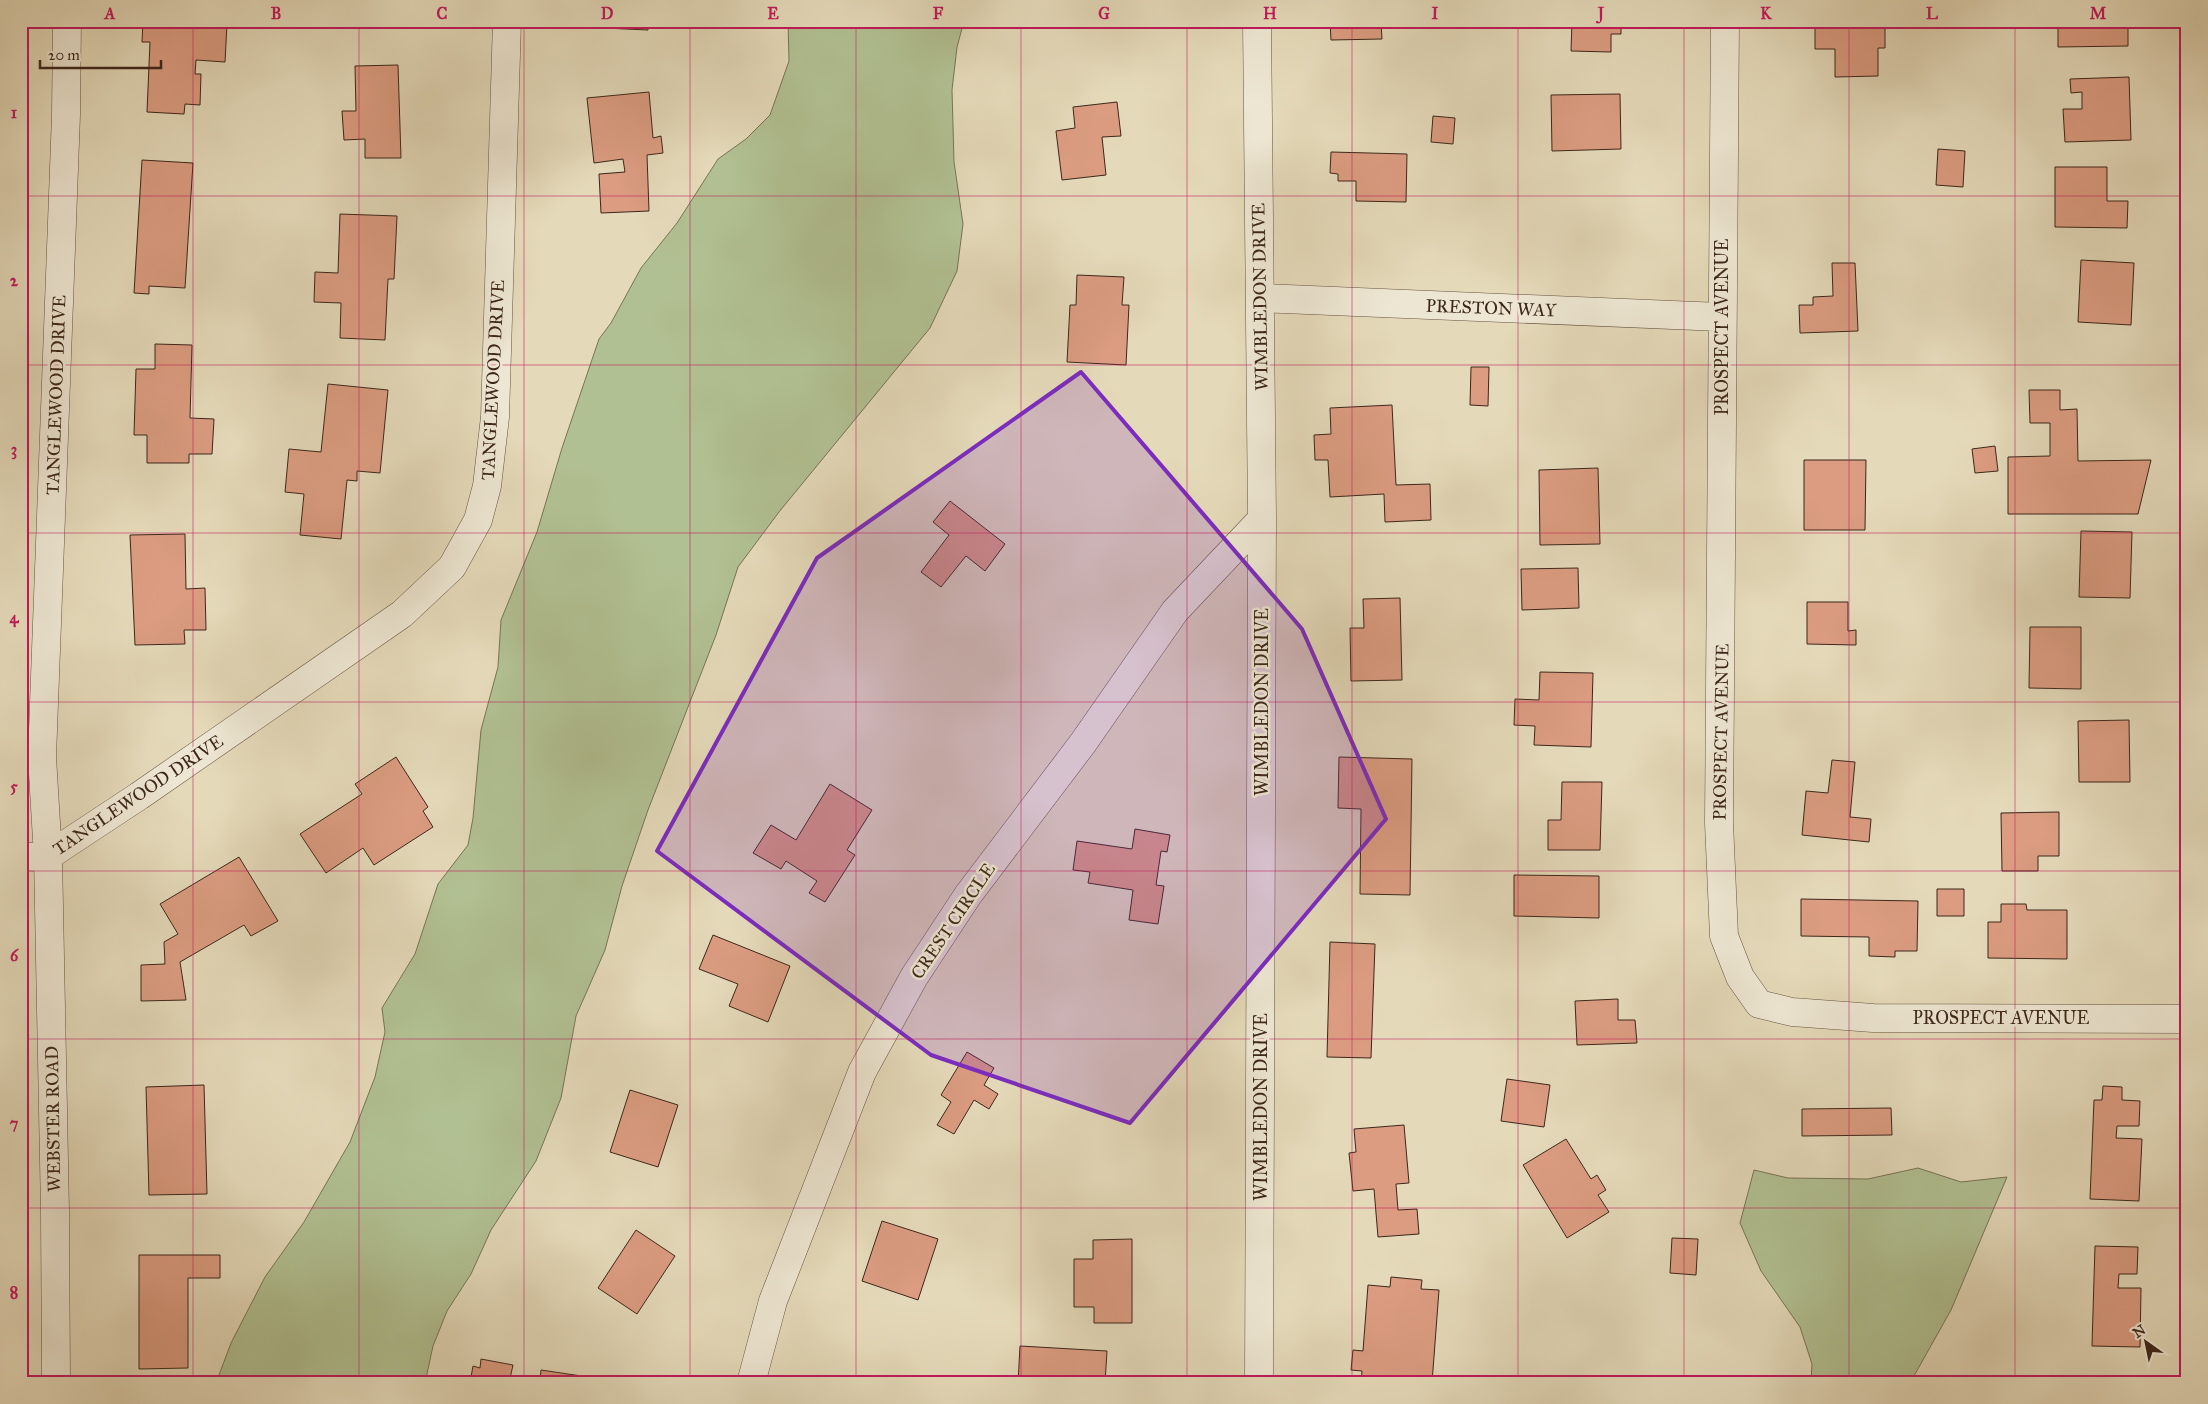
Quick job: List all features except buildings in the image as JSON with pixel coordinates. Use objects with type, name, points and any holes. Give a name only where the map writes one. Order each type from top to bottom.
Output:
[{"type":"street","name":"TANGLEWOOD DRIVE","points":[[34,856],[42,757],[66,115],[67,21]]},
{"type":"street","name":"TANGLEWOOD DRIVE","points":[[34,856],[139,796],[402,614],[452,567],[474,528],[488,486],[495,417],[507,21]]},
{"type":"street","name":"WIMBLEDON DRIVE","points":[[1257,21],[1262,519],[1259,1383]]},
{"type":"street","name":"PROSPECT AVENUE","points":[[1725,21],[1719,822],[1724,936],[1740,977],[1759,1004],[1792,1012],[1873,1018],[2187,1018]]},
{"type":"street","name":"PRESTON WAY","points":[[1261,298],[1722,317]]},
{"type":"street","name":"CREST CIRCLE","points":[[752,1383],[773,1301],[858,1080],[914,977],[968,895],[1083,744],[1175,611],[1262,519]]},
{"type":"street","name":"WEBSTER ROAD","points":[[34,856],[55,1202],[56,1383]]},
{"type":"highlighted area","points":[[1081,372],[1302,629],[1386,819],[1130,1123],[931,1055],[657,851],[817,558]]},
{"type":"green space","points":[[788,21],[964,21],[957,47],[952,90],[954,162],[963,224],[957,271],[930,328],[779,512],[738,567],[716,635],[648,810],[622,886],[605,950],[576,1016],[561,1098],[536,1161],[491,1230],[471,1274],[447,1311],[433,1346],[425,1383],[216,1383],[231,1343],[265,1277],[304,1222],[350,1142],[375,1077],[385,1032],[382,1008],[415,954],[438,884],[468,845],[473,818],[481,730],[498,667],[501,620],[537,532],[562,448],[599,339],[611,323],[641,268],[677,223],[718,159],[746,139],[770,115],[789,61]]},
{"type":"green space","points":[[1918,1168],[1961,1182],[2007,1177],[1951,1310],[1910,1383],[1811,1383],[1812,1364],[1800,1327],[1761,1271],[1740,1223],[1754,1170],[1788,1178],[1868,1179]]}]
